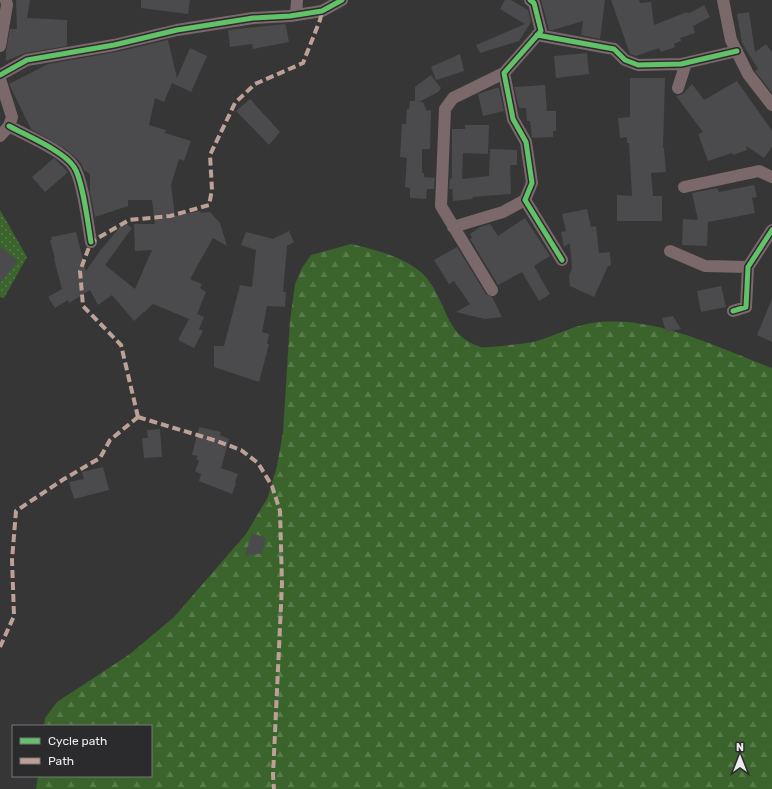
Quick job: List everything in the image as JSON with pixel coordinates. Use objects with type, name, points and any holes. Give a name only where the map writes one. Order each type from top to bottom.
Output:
[{"type":"street","points":[[0,46],[7,5],[6,0]]},
{"type":"street","points":[[296,15],[297,0]]},
{"type":"street","points":[[0,74],[27,60],[114,45],[177,30],[252,18],[296,15],[322,11],[342,0]]},
{"type":"street","points":[[492,290],[441,206],[445,109],[453,98],[504,73],[541,31],[534,3],[530,0]]},
{"type":"street","points":[[723,0],[731,40],[748,74],[772,105]]},
{"type":"street","points":[[537,35],[614,49],[625,60],[638,65],[686,63],[737,52]]},
{"type":"street","points":[[678,88],[686,63]]},
{"type":"street","points":[[454,227],[503,212],[525,200],[532,183],[526,142],[514,120],[504,73]]},
{"type":"street","points":[[0,79],[12,117],[9,126],[0,136]]},
{"type":"street","points":[[9,126],[54,150],[74,167],[83,195],[91,242]]},
{"type":"street","points":[[684,187],[759,171],[772,177]]},
{"type":"street","points":[[525,200],[562,260]]},
{"type":"street","points":[[733,311],[746,307],[748,267],[772,230]]},
{"type":"street","points":[[670,251],[705,266],[748,267]]},
{"type":"green space","points":[[0,210],[27,257],[4,298],[0,297]]},
{"type":"green space","points":[[351,244],[390,255],[410,264],[425,276],[432,286],[453,327],[469,342],[481,347],[531,342],[585,324],[615,321],[638,323],[684,334],[772,368],[772,789],[36,789],[38,777],[152,777],[152,725],[44,725],[45,718],[57,702],[130,654],[174,617],[246,534],[268,497],[277,466],[283,432],[290,321],[295,284],[302,268],[311,255]]},
{"type":"building","points":[[16,0],[30,0],[27,18],[67,20],[67,46],[25,53],[6,61],[6,51],[10,29],[17,29]]},
{"type":"building","points":[[141,0],[190,0],[188,14],[141,8]]},
{"type":"building","points":[[505,0],[511,0],[528,10],[531,22],[519,41],[480,53],[476,45],[525,24],[500,9]]},
{"type":"building","points":[[541,0],[605,0],[600,39],[581,35],[583,21],[549,30]]},
{"type":"building","points":[[611,0],[639,0],[640,3],[651,2],[654,25],[687,12],[688,14],[704,5],[710,17],[693,26],[695,33],[680,38],[681,41],[674,44],[675,47],[661,52],[659,48],[636,56],[630,54]]},
{"type":"building","points":[[749,12],[755,52],[766,44],[772,52],[772,93],[755,71],[758,69],[742,43],[737,14]]},
{"type":"building","points":[[285,24],[289,42],[253,49],[252,44],[230,47],[228,30]]},
{"type":"building","points":[[168,40],[177,78],[190,48],[207,56],[191,92],[172,83],[164,102],[155,98],[149,125],[166,130],[165,133],[191,141],[184,161],[179,159],[171,185],[175,216],[200,211],[201,213],[210,212],[220,223],[227,246],[213,238],[190,279],[202,284],[200,288],[206,292],[197,314],[204,317],[199,329],[203,331],[194,348],[178,340],[189,319],[153,304],[134,321],[112,295],[98,305],[90,290],[69,303],[68,300],[55,308],[48,297],[62,289],[54,259],[50,240],[52,240],[51,237],[76,232],[86,271],[124,222],[132,228],[105,265],[135,289],[152,250],[135,251],[134,224],[155,224],[152,200],[128,200],[128,206],[95,217],[90,192],[90,174],[84,170],[80,162],[67,150],[31,129],[9,84],[48,64],[116,52]]},
{"type":"building","points":[[587,53],[589,74],[556,78],[554,56]]},
{"type":"building","points":[[460,54],[464,71],[436,80],[431,67]]},
{"type":"building","points":[[431,75],[441,88],[438,92],[419,102],[423,102],[427,111],[431,110],[430,149],[422,149],[422,173],[424,173],[424,177],[435,178],[434,189],[427,189],[426,199],[410,198],[410,188],[405,187],[407,158],[400,157],[402,124],[406,124],[407,109],[409,109],[410,101],[415,101],[415,87]]},
{"type":"building","points":[[630,78],[665,78],[663,148],[666,172],[651,173],[653,196],[662,196],[662,221],[617,221],[617,195],[632,196],[629,143],[627,143],[627,137],[620,138],[618,118],[630,117]]},
{"type":"building","points":[[737,81],[772,131],[772,147],[764,158],[746,146],[747,150],[708,161],[698,134],[703,132],[676,96],[683,94],[692,84],[704,100]]},
{"type":"building","points":[[545,85],[547,111],[556,111],[556,131],[553,131],[553,137],[532,138],[530,121],[527,121],[526,108],[519,108],[514,87]]},
{"type":"building","points":[[499,88],[504,111],[483,116],[478,94]]},
{"type":"building","points":[[250,99],[280,132],[269,145],[236,111]]},
{"type":"building","points":[[465,125],[489,125],[488,154],[463,153],[462,179],[489,176],[490,149],[517,150],[517,165],[510,165],[511,194],[472,197],[473,199],[453,201],[452,185],[452,189],[449,189],[450,178],[452,179],[452,129],[465,129]]},
{"type":"building","points":[[54,158],[68,172],[45,192],[32,177]]},
{"type":"building","points":[[754,185],[757,197],[752,198],[755,213],[708,222],[707,246],[682,245],[683,219],[698,220],[692,193],[717,188],[719,192]]},
{"type":"building","points":[[587,209],[591,227],[596,226],[599,253],[610,252],[611,266],[608,266],[594,297],[570,286],[569,276],[572,268],[570,243],[564,247],[561,232],[566,231],[562,214]]},
{"type":"building","points":[[525,218],[550,256],[534,266],[550,294],[539,301],[522,272],[498,285],[470,239],[472,238],[470,234],[480,227],[490,224],[498,236]]},
{"type":"building","points":[[289,231],[294,242],[287,246],[283,292],[286,292],[285,307],[267,306],[262,332],[269,334],[267,344],[269,344],[259,382],[214,367],[214,346],[224,346],[240,285],[252,287],[256,250],[241,245],[246,232],[273,239]]},
{"type":"building","points":[[0,246],[18,261],[0,283]]},
{"type":"building","points":[[457,247],[486,294],[492,297],[502,317],[485,319],[456,312],[470,304],[454,281],[449,284],[434,260]]},
{"type":"building","points":[[721,286],[726,307],[701,312],[697,291]]},
{"type":"building","points":[[772,299],[772,342],[757,335]]},
{"type":"building","points":[[673,316],[681,329],[666,332],[662,318]]},
{"type":"building","points":[[199,427],[221,432],[220,435],[229,439],[221,468],[238,474],[232,494],[199,481],[201,474],[195,471],[199,461],[196,459],[198,456],[192,455]]},
{"type":"building","points":[[160,429],[162,457],[144,458],[142,438],[148,438],[147,430]]},
{"type":"building","points":[[103,467],[109,490],[74,499],[69,482],[84,479],[82,472]]},
{"type":"building","points":[[252,533],[266,538],[262,553],[245,556]]},
{"type":"marked path","points":[[138,417],[121,345],[83,306],[80,271],[91,242],[129,220],[170,216],[209,205],[212,190],[210,155],[235,103],[255,84],[303,63],[320,20],[322,11]]},
{"type":"marked path","points":[[138,417],[217,441],[241,450],[258,463],[272,486],[280,511],[282,584],[273,775],[274,789]]},
{"type":"marked path","points":[[0,647],[14,616],[12,560],[16,511],[64,479],[100,458],[110,440],[138,417]]},
{"type":"cycle path","points":[[0,75],[27,60],[114,45],[177,30],[253,18],[290,16],[322,11],[342,0]]},
{"type":"cycle path","points":[[530,0],[534,3],[541,31],[504,73],[513,119],[526,142],[532,183],[525,200],[562,260]]},
{"type":"cycle path","points":[[537,35],[614,49],[625,60],[638,65],[681,64],[737,51]]},
{"type":"cycle path","points":[[9,126],[62,155],[74,167],[83,192],[91,242]]},
{"type":"cycle path","points":[[733,311],[746,307],[748,267],[772,230]]}]
